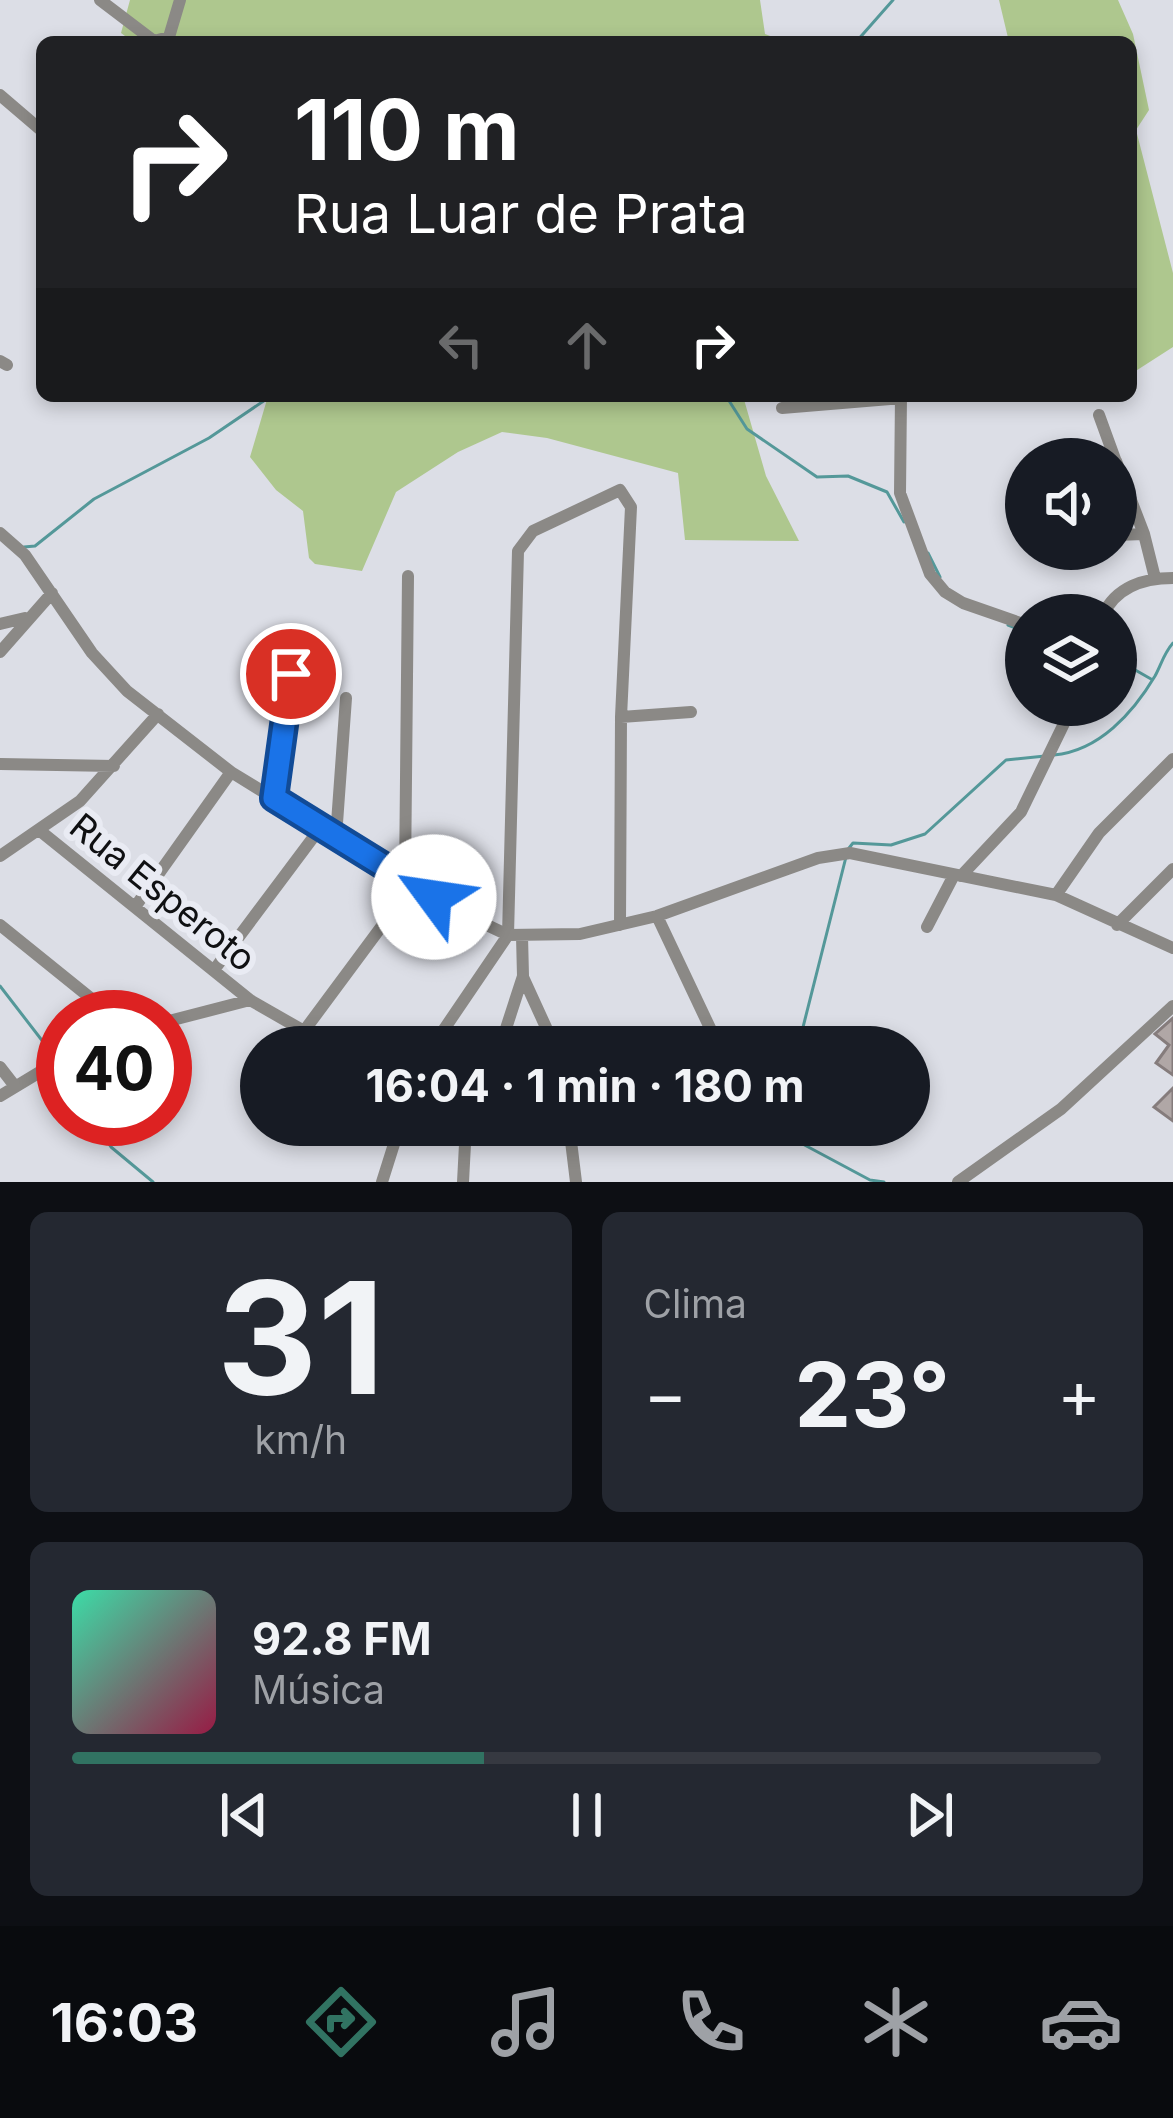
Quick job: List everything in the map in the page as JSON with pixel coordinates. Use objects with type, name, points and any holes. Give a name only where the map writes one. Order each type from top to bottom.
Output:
[{"type":"street","points":[[100,0],[147,36]]},
{"type":"street","points":[[169,36],[180,0]]},
{"type":"street","points":[[0,95],[36,126]]},
{"type":"street","points":[[782,408],[847,402]]},
{"type":"street","points":[[902,402],[900,493],[930,574],[945,592],[963,603],[1005,618]]},
{"type":"street","points":[[1100,415],[1108,438]]},
{"type":"street","points":[[546,1026],[523,976],[515,935],[518,585],[523,539],[614,491],[627,495],[631,507],[621,717],[620,925]]},
{"type":"street","points":[[1137,516],[1155,578]]},
{"type":"street","points":[[0,532],[25,555],[109,674],[231,772],[409,881],[515,935],[580,934],[657,916],[840,853],[1056,895],[1173,948]]},
{"type":"street","points":[[1137,534],[1144,534]]},
{"type":"street","points":[[308,1026],[409,881],[408,576]]},
{"type":"street","points":[[1120,594],[1155,578],[1173,578]]},
{"type":"street","points":[[0,652],[52,593]]},
{"type":"street","points":[[0,624],[26,618]]},
{"type":"street","points":[[274,798],[291,674]]},
{"type":"street","points":[[336,837],[346,698]]},
{"type":"street","points":[[621,717],[691,712]]},
{"type":"street","points":[[0,856],[80,801],[158,714]]},
{"type":"street","points":[[927,927],[957,875],[1021,812],[1063,726]]},
{"type":"street","points":[[1056,895],[1100,833],[1173,759]]},
{"type":"street","points":[[0,764],[114,766]]},
{"type":"street","points":[[135,907],[231,772]]},
{"type":"street","points":[[214,970],[321,827]]},
{"type":"street","name":"Rua Esperoto","points":[[39,830],[250,1000],[295,1026]]},
{"type":"street","points":[[1117,925],[1173,868]]},
{"type":"street","points":[[657,916],[709,1026]]},
{"type":"street","points":[[0,925],[81,990]]},
{"type":"street","points":[[448,1026],[515,935]]},
{"type":"street","points":[[507,1026],[523,976]]},
{"type":"street","points":[[192,1015],[250,1000]]},
{"type":"street","points":[[958,1182],[1060,1109],[1173,1006]]},
{"type":"street","points":[[0,1067],[14,1085]]},
{"type":"street","points":[[0,1096],[36,1073]]},
{"type":"street","points":[[382,1182],[393,1146]]},
{"type":"street","points":[[463,1182],[465,1146]]},
{"type":"street","points":[[572,1146],[576,1182]]},
{"type":"green space","points":[[130,0],[760,0],[765,34],[770,36],[125,36],[121,33]]},
{"type":"green space","points":[[999,0],[1118,0],[1133,36],[1008,36]]},
{"type":"green space","points":[[1137,53],[1149,110],[1137,128]]},
{"type":"green space","points":[[1137,134],[1173,273],[1173,347],[1137,370]]},
{"type":"green space","points":[[266,402],[745,402],[766,476],[799,541],[685,540],[678,473],[547,438],[502,432],[458,452],[396,492],[362,571],[315,564],[309,558],[303,511],[276,490],[250,457]]},
{"type":"building","points":[[1173,1018],[1173,1075],[1156,1063],[1169,1045],[1155,1034]]},
{"type":"building","points":[[1173,1088],[1173,1121],[1154,1107]]},
{"type":"waterway","points":[[861,36],[893,0]]},
{"type":"waterway","points":[[24,547],[35,546],[94,499],[209,438],[262,402]]},
{"type":"waterway","points":[[730,402],[747,429],[817,477],[848,476],[887,492],[904,522]]},
{"type":"waterway","points":[[928,553],[940,577]]},
{"type":"waterway","points":[[1054,755],[1086,746],[1113,728],[1146,690],[1173,643]]},
{"type":"waterway","points":[[1137,671],[1151,679]]},
{"type":"waterway","points":[[849,848],[853,843],[891,845],[925,834],[1006,760],[1045,756]]},
{"type":"waterway","points":[[803,1026],[846,857]]},
{"type":"waterway","points":[[0,986],[36,1033]]},
{"type":"waterway","points":[[110,1146],[153,1182]]},
{"type":"waterway","points":[[806,1146],[870,1180],[884,1182]]},
{"type":"route","points":[[291,674],[274,798],[434,897]]}]
